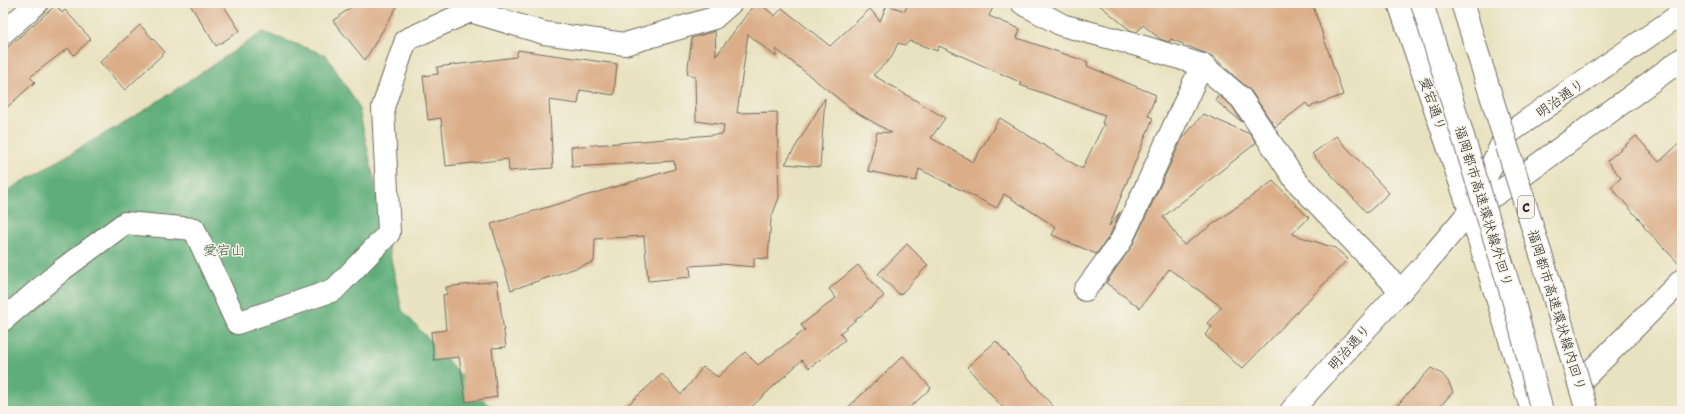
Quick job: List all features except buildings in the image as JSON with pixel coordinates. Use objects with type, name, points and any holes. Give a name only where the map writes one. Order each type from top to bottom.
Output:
[{"type":"main road","points":[[3,33],[37,3]]},
{"type":"main road","points":[[3,320],[63,269],[125,223],[194,229],[237,323],[334,290],[389,233],[383,108],[406,40],[470,11],[544,33],[625,44],[714,18],[730,3]]},
{"type":"main road","points":[[1022,3],[1062,25],[1144,46],[1202,64],[1241,98],[1296,181],[1401,291]]},
{"type":"main road","name":"愛宕通り","points":[[1398,3],[1470,211],[1532,411]]},
{"type":"main road","name":"福岡都市高速環状線外回り","points":[[1422,3],[1513,299],[1542,411]]},
{"type":"main road","name":"福岡都市高速環状線内回り","points":[[1462,3],[1548,277],[1587,411]]},
{"type":"main road","points":[[1468,3],[1506,135],[1514,182],[1587,411]]},
{"type":"main road","name":"明治通り","points":[[1291,411],[1401,291],[1470,211],[1506,135],[1682,12]]},
{"type":"main road","name":"明治通り","points":[[1470,211],[1514,182],[1682,59]]},
{"type":"main road","points":[[1085,290],[1121,241],[1202,64]]},
{"type":"main road","points":[[1579,383],[1682,280]]},
{"type":"green space","name":"愛宕山","points":[[263,32],[326,55],[358,105],[402,310],[487,404],[506,411],[3,411],[3,193],[140,113]]}]
